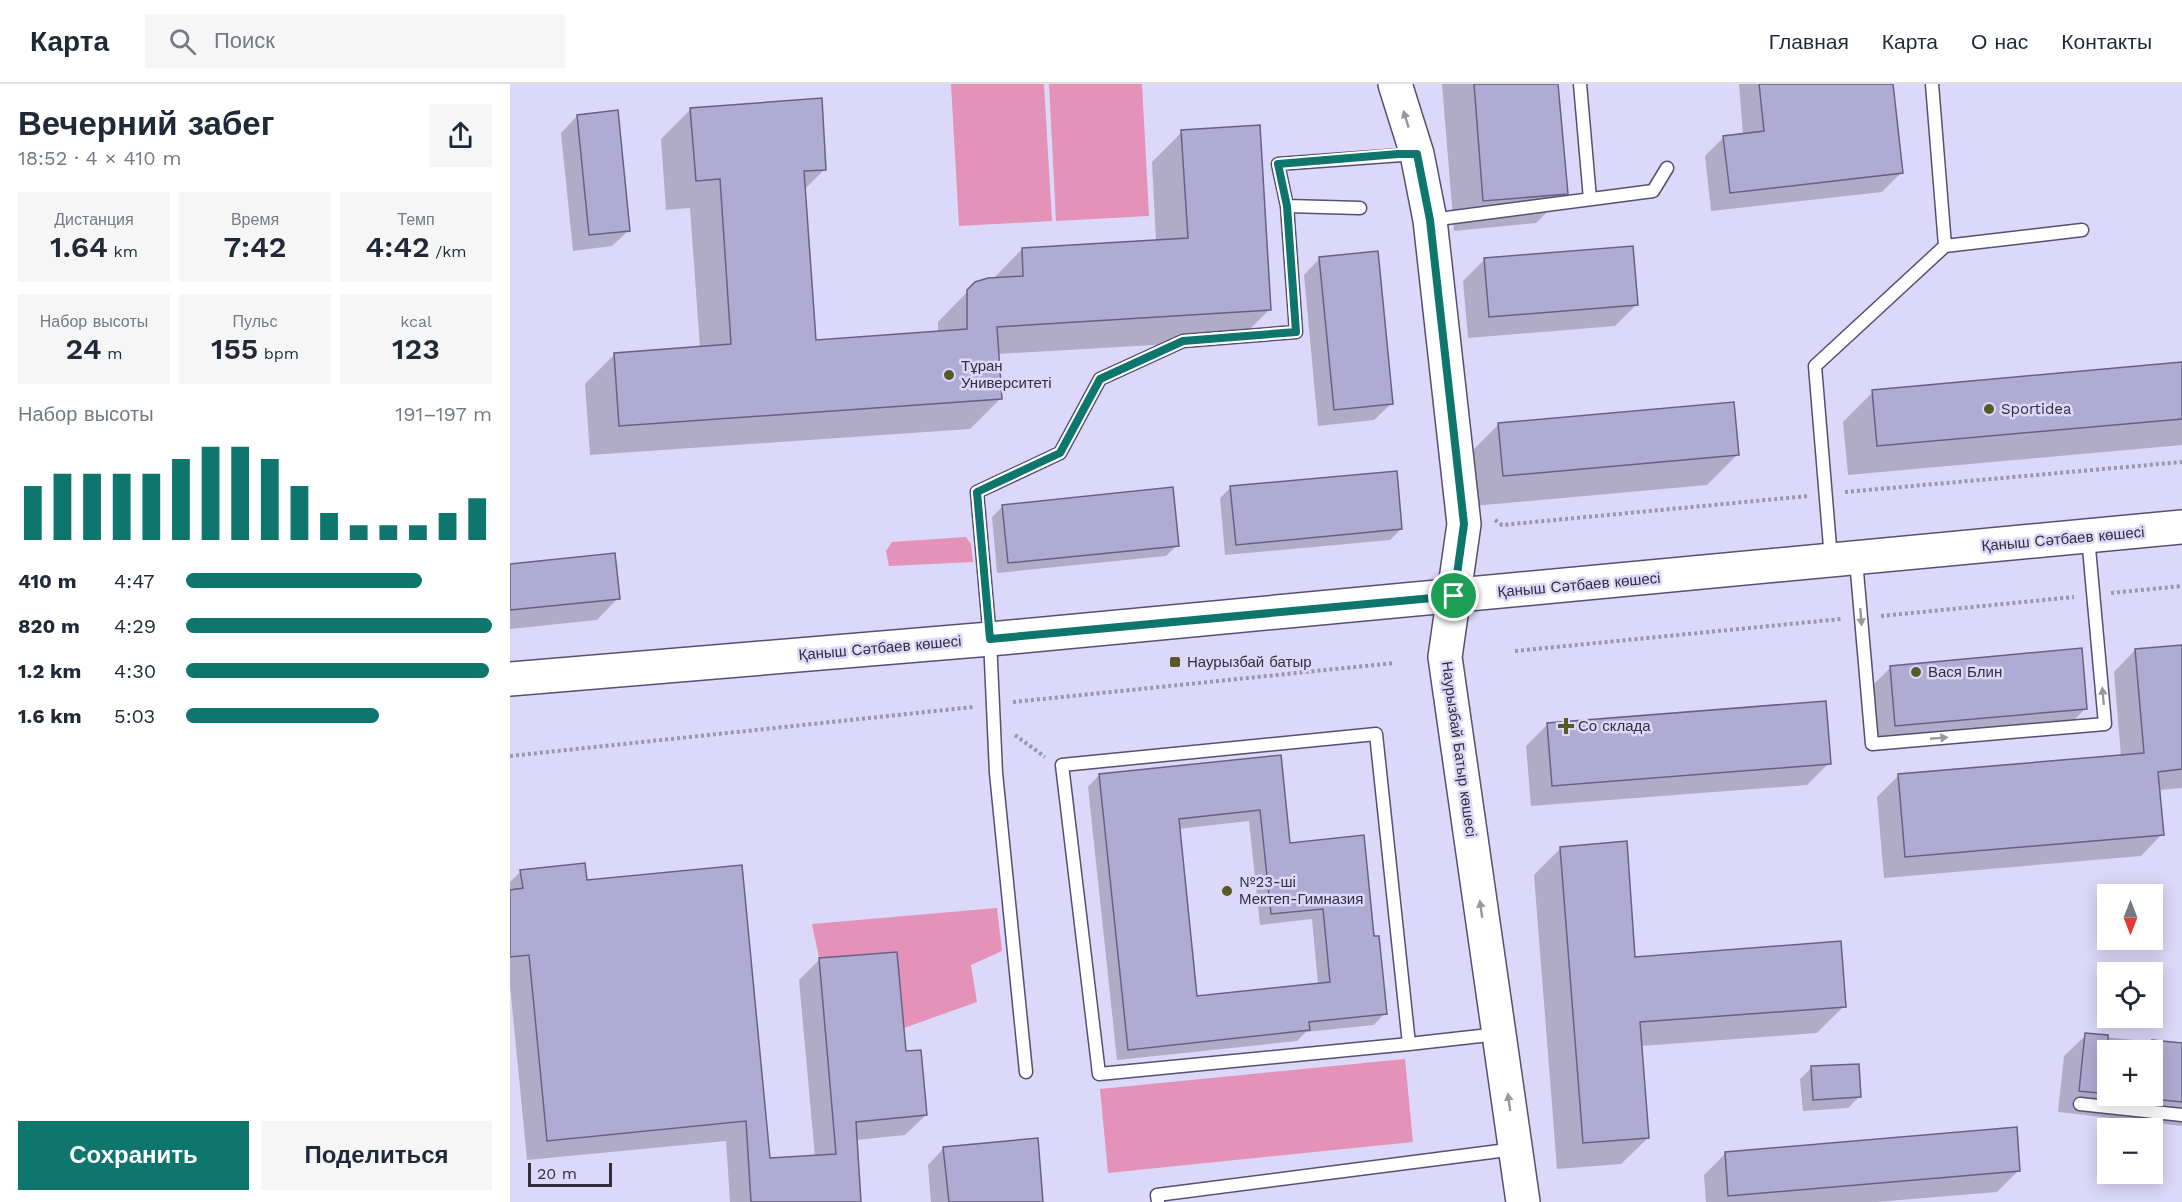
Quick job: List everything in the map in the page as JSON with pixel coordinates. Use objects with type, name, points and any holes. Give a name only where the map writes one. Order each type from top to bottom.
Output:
[{"type":"main road","name":"Наурызбай Батыр көшесі","points":[[1395,84],[1417,154],[1430,220],[1464,524],[1445,657],[1523,1202]]},
{"type":"main road","name":"Қаныш Сәтбаев көшесі","points":[[510,679],[990,639],[2182,527]]},
{"type":"lane","points":[[1580,84],[1590,199]]},
{"type":"lane","points":[[1932,84],[1945,246]]},
{"type":"lane","points":[[1026,1072],[996,773],[990,639],[977,492],[1060,453],[1100,379],[1183,341],[1296,332],[1287,206],[1278,164],[1417,154]]},
{"type":"lane","points":[[1430,220],[1653,191],[1667,168]]},
{"type":"lane","points":[[1287,206],[1360,208]]},
{"type":"lane","points":[[2082,230],[1945,246],[1815,366],[1872,744],[2105,724],[2088,536]]},
{"type":"lane","points":[[1409,1044],[1376,734],[1062,765],[1099,1074],[1409,1044],[1499,1034]]},
{"type":"lane","points":[[2080,1104],[2182,1115]]},
{"type":"lane","points":[[1158,1202],[1157,1195],[1516,1149]]},
{"type":"path","points":[[510,756],[1394,663]]},
{"type":"shaded area","points":[[951,84],[1044,84],[1052,221],[959,226]]},
{"type":"shaded area","points":[[1049,84],[1142,84],[1149,216],[1056,221]]},
{"type":"shaded area","points":[[966,537],[971,544],[973,562],[889,566],[886,551],[892,542]]},
{"type":"shaded area","points":[[997,908],[1002,951],[971,965],[977,1002],[904,1028],[897,952],[819,958],[812,924]]},
{"type":"shaded area","points":[[1405,1059],[1413,1142],[1108,1173],[1100,1089]]},
{"type":"building","points":[[1474,84],[1558,84],[1568,194],[1483,201]]},
{"type":"building","points":[[1759,84],[1893,84],[1903,173],[1730,193],[1723,136],[1764,131]]},
{"type":"building","name":"Тұран Университеті","points":[[822,98],[826,170],[804,171],[816,340],[967,329],[967,290],[975,282],[988,278],[1023,276],[1022,248],[1188,238],[1181,130],[1260,125],[1271,310],[997,327],[1002,399],[619,426],[614,353],[731,344],[720,179],[696,181],[690,108]]},
{"type":"building","points":[[618,110],[630,231],[589,235],[577,115]]},
{"type":"building","points":[[1633,246],[1638,305],[1489,317],[1484,258]]},
{"type":"building","points":[[1378,251],[1393,404],[1334,410],[1319,257]]},
{"type":"building","points":[[2182,362],[2182,419],[1877,446],[1872,390]]},
{"type":"building","points":[[1734,402],[1739,455],[1503,476],[1498,423]]},
{"type":"building","points":[[1397,471],[1402,529],[1236,545],[1230,486]]},
{"type":"building","points":[[1173,487],[1179,546],[1008,563],[1002,505]]},
{"type":"building","points":[[615,553],[620,599],[510,610],[510,564]]},
{"type":"building","points":[[2182,645],[2182,769],[2158,772],[2164,835],[1905,857],[1898,774],[2144,753],[2135,649]]},
{"type":"building","points":[[2082,648],[2087,709],[1895,726],[1890,666]]},
{"type":"building","points":[[1826,701],[1831,764],[1552,786],[1547,723]]},
{"type":"building","points":[[1281,755],[1290,843],[1364,835],[1374,936],[1379,936],[1387,1014],[1309,1022],[1310,1030],[1128,1050],[1099,774]],"holes":[[[1260,810],[1271,914],[1323,909],[1330,982],[1197,996],[1179,819]]]},
{"type":"building","points":[[1627,841],[1635,957],[1841,941],[1846,1007],[1640,1022],[1649,1138],[1583,1143],[1560,847]]},
{"type":"building","points":[[585,863],[587,880],[742,865],[770,1158],[836,1154],[819,958],[897,952],[906,1051],[921,1050],[927,1115],[856,1122],[861,1202],[751,1202],[746,1121],[547,1141],[529,955],[510,957],[510,890],[523,888],[520,870]]},
{"type":"building","points":[[2085,1033],[2108,1035],[2108,1040],[2097,1040],[2097,1093],[2079,1091]]},
{"type":"building","points":[[2163,1041],[2182,1043],[2182,1102],[2163,1100]]},
{"type":"building","points":[[1859,1064],[1861,1097],[1813,1100],[1811,1066]]},
{"type":"building","points":[[2017,1127],[2020,1171],[1728,1196],[1725,1152]]},
{"type":"building","points":[[1038,1138],[1043,1202],[949,1202],[943,1147]]},
{"type":"place","name":"Тұран Университеті","points":[[949,375]]},
{"type":"place","name":"Sportidea","points":[[1989,409]]},
{"type":"place","name":"Наурызбай батыр","points":[[1175,662]]},
{"type":"place","name":"Вася Блин","points":[[1916,672]]},
{"type":"place","name":"Со склада","points":[[1566,726]]},
{"type":"place","name":"№23-ші Мектеп-Гимназия","points":[[1227,891]]},
{"type":"route","points":[[1417,154],[1430,220],[1464,524],[1454,596],[990,639],[977,492],[1060,453],[1100,379],[1183,341],[1296,332],[1287,206],[1278,164],[1417,154]]}]
